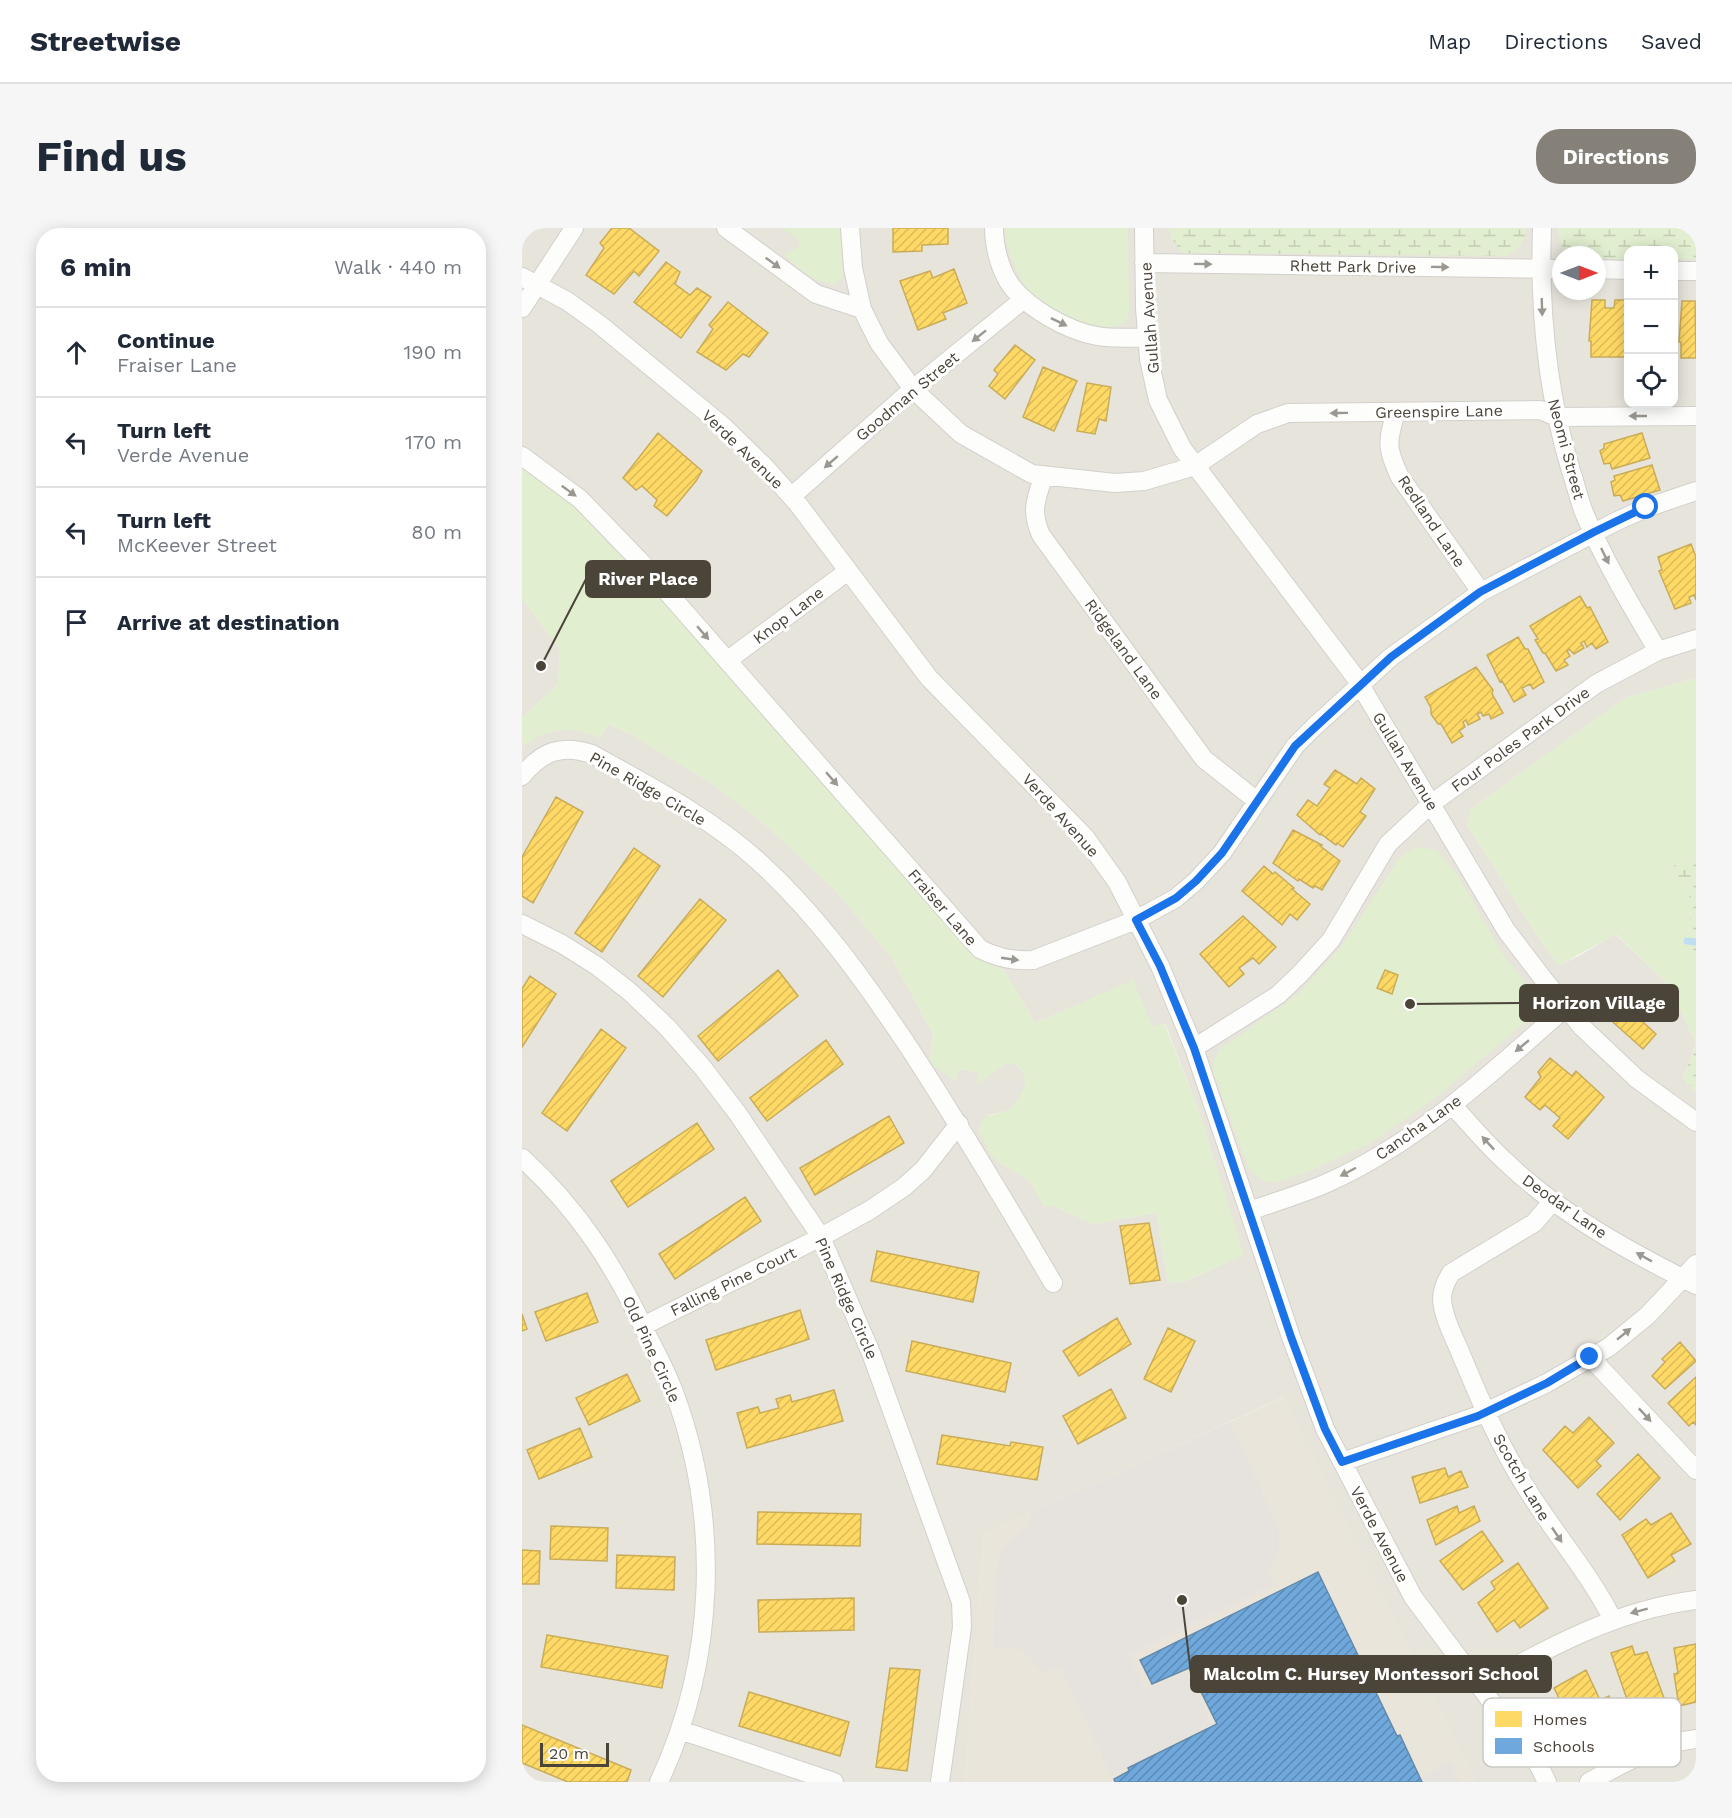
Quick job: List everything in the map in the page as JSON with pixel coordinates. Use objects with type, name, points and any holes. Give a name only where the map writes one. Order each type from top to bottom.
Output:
[{"type":"street","points":[[522,308],[529,281],[574,228]]},
{"type":"street","points":[[726,228],[816,294],[862,309]]},
{"type":"street","name":"Greenspire Lane","points":[[850,228],[853,268],[862,309],[879,343],[913,389],[961,434],[1032,474],[1115,483],[1144,481],[1196,466],[1257,424],[1288,413],[1540,410],[1557,417],[1696,416]]},
{"type":"street","points":[[994,228],[994,244],[1008,281],[1031,305],[1060,324],[1097,336],[1148,338]]},
{"type":"street","name":"Gullah Avenue","points":[[1144,228],[1149,359],[1158,400],[1182,448],[1359,684],[1506,930],[1582,1027],[1637,1079],[1696,1122]]},
{"type":"street","name":"Neomi Street","points":[[1542,228],[1540,268],[1543,325],[1548,371],[1563,442],[1584,513],[1619,584],[1658,651]]},
{"type":"street","name":"Rhett Park Drive","points":[[1144,263],[1552,269]]},
{"type":"street","points":[[1606,269],[1624,270]]},
{"type":"street","points":[[1678,271],[1696,271]]},
{"type":"street","name":"Verde Avenue","points":[[529,281],[567,301],[599,324],[724,427],[792,496],[929,678],[1085,837],[1117,882],[1160,966],[1194,1048],[1325,1429],[1413,1597],[1488,1698]]},
{"type":"street","name":"Goodman Street","points":[[792,496],[913,389],[1024,299]]},
{"type":"street","name":"Redland Lane","points":[[1396,412],[1388,439],[1390,457],[1400,477],[1480,592]]},
{"type":"street","name":"Fraiser Lane","points":[[522,456],[595,512],[981,949],[995,957],[1015,961],[1033,960],[1136,920],[1176,898],[1196,881],[1222,853],[1295,746],[1359,684],[1391,657],[1480,592],[1646,507],[1696,491]]},
{"type":"street","name":"Ridgeland Lane","points":[[1044,475],[1034,505],[1035,522],[1041,535],[1204,759],[1257,801]]},
{"type":"street","name":"Knop Lane","points":[[728,660],[848,571]]},
{"type":"street","name":"Four Poles Park Drive","points":[[1194,1048],[1269,1001],[1300,974],[1331,940],[1388,844],[1431,804],[1596,684],[1658,651],[1696,639]]},
{"type":"street","name":"Pine Ridge Circle","points":[[522,776],[530,766],[555,750],[578,749],[592,754],[677,801],[756,859],[828,935],[864,981],[959,1124],[1053,1283]]},
{"type":"street","name":"Pine Ridge Circle","points":[[522,924],[562,944],[597,966],[630,992],[667,1027],[703,1068],[738,1114],[821,1238],[871,1353],[961,1602],[962,1627],[940,1782]]},
{"type":"street","name":"Cancha Lane","points":[[1249,1211],[1326,1184],[1389,1149],[1452,1104],[1566,1007]]},
{"type":"street","name":"Deodar Lane","points":[[1452,1104],[1506,1163],[1553,1201],[1609,1238],[1690,1282]]},
{"type":"street","name":"Falling Pine Court","points":[[643,1326],[821,1238],[870,1210],[904,1187],[923,1170],[959,1124]]},
{"type":"street","name":"Old Pine Circle","points":[[522,1158],[556,1191],[589,1231],[616,1272],[674,1392],[692,1449],[701,1493],[706,1544],[705,1617],[691,1697],[659,1782]]},
{"type":"street","name":"Scotch Lane","points":[[1553,1201],[1534,1223],[1451,1273],[1444,1284],[1442,1299],[1446,1317],[1485,1412],[1523,1485],[1599,1592],[1613,1620]]},
{"type":"street","points":[[1342,1462],[1485,1412],[1547,1383],[1609,1347],[1690,1282],[1696,1264]]},
{"type":"street","points":[[1590,1357],[1696,1470]]},
{"type":"street","points":[[1479,1686],[1523,1661],[1613,1620],[1667,1604],[1696,1600]]},
{"type":"street","points":[[680,1730],[834,1782]]},
{"type":"street","points":[[1681,1741],[1696,1739]]},
{"type":"street","name":"Verde Avenue","points":[[1540,1767],[1547,1782]]},
{"type":"street","points":[[1589,1782],[1616,1767]]},
{"type":"shaded area","points":[[522,228],[1696,228],[1696,678],[1625,698],[1471,809],[1467,825],[1542,943],[1559,965],[1581,955],[1615,934],[1669,985],[1696,1044],[1683,1078],[1696,1093],[1696,1782],[1475,1782],[1283,1397],[984,1535],[965,1782],[522,1782],[522,741],[525,745],[541,734],[559,730],[578,730],[600,738],[608,724],[634,736],[711,783],[761,821],[834,889],[892,958],[933,1034],[930,1058],[955,1081],[958,1069],[979,1072],[977,1083],[1006,1064],[1015,1064],[1021,1070],[1026,1078],[1024,1091],[1010,1110],[988,1115],[998,1162],[1029,1180],[1044,1206],[1053,1206],[1093,1224],[1156,1213],[1168,1283],[1186,1281],[1243,1255],[1199,1111],[1165,1023],[1153,1028],[1133,981],[1035,1023],[1004,970],[983,961],[598,523],[522,464]]},
{"type":"shaded area","points":[[522,599],[560,649],[558,684],[522,718]]},
{"type":"shaded area","points":[[1284,1397],[1475,1782],[965,1782],[984,1535]]},
{"type":"shaded area","points":[[1230,1422],[1279,1530],[1279,1551],[1267,1571],[1273,1584],[1129,1655],[1145,1689],[1188,1672],[1212,1724],[1111,1776],[1061,1668],[1053,1668],[1045,1674],[1021,1649],[993,1648],[997,1570],[1001,1552],[1029,1525],[1031,1513]]},
{"type":"shaded area","points":[[1450,1762],[1459,1782],[1422,1782],[1421,1778]]},
{"type":"green space","points":[[782,228],[840,228],[843,277],[834,284],[826,283],[812,278],[801,270],[784,255],[800,246],[797,238]]},
{"type":"green space","points":[[1004,228],[1128,228],[1129,311],[1126,322],[1105,327],[1084,325],[1063,316],[1035,297],[1025,286],[1017,270]]},
{"type":"green space","points":[[1169,228],[1526,228],[1521,245],[1507,256],[1182,253],[1171,237]]},
{"type":"green space","points":[[1558,228],[1696,228],[1696,259],[1678,259],[1678,246],[1624,246],[1624,259],[1606,259],[1606,246],[1562,246]]},
{"type":"green space","points":[[522,464],[598,523],[983,961],[1004,970],[1035,1023],[1133,980],[1153,1027],[1164,1023],[1199,1111],[1244,1255],[1185,1281],[1168,1283],[1156,1213],[1093,1224],[1053,1206],[1044,1206],[1029,1180],[998,1162],[991,1155],[978,1130],[986,1117],[1009,1109],[1021,1095],[1025,1081],[1019,1068],[1015,1064],[1006,1064],[977,1084],[978,1072],[958,1069],[956,1081],[933,1066],[930,1058],[933,1034],[892,958],[834,889],[761,821],[711,783],[634,736],[609,724],[600,738],[570,730],[561,730],[544,734],[525,745],[522,740],[522,718],[558,684],[560,649],[522,599]]},
{"type":"green space","points":[[1696,678],[1696,856],[1673,866],[1692,902],[1687,941],[1696,957],[1696,1044],[1669,985],[1616,934],[1559,965],[1542,943],[1467,825],[1471,809],[1625,698]]},
{"type":"green space","points":[[1415,847],[1437,850],[1457,874],[1502,953],[1536,996],[1534,1007],[1527,1021],[1434,1099],[1369,1144],[1307,1172],[1274,1183],[1260,1179],[1249,1169],[1214,1074],[1214,1061],[1219,1050],[1298,994],[1341,947],[1400,857]]},
{"type":"green space","points":[[1696,856],[1696,957],[1687,941],[1692,902],[1673,866]]},
{"type":"green space","points":[[1696,1045],[1696,1093],[1683,1078]]},
{"type":"building: Homes","points":[[612,228],[629,228],[659,251],[639,276],[634,271],[614,294],[586,275],[604,248],[600,243]]},
{"type":"building: Homes","points":[[893,228],[948,228],[948,244],[922,245],[922,251],[893,252]]},
{"type":"building: Homes","points":[[666,262],[680,272],[675,284],[690,295],[697,288],[711,297],[681,338],[634,302]]},
{"type":"building: Homes","points":[[954,269],[967,303],[943,313],[946,319],[918,330],[900,281],[930,271],[933,278]]},
{"type":"building: Homes","points":[[1592,300],[1605,300],[1605,308],[1614,308],[1615,300],[1624,300],[1624,357],[1591,357],[1591,341],[1589,341]]},
{"type":"building: Homes","points":[[1682,301],[1695,301],[1696,358],[1681,358],[1681,342],[1679,342]]},
{"type":"building: Homes","points":[[728,302],[768,333],[749,357],[743,354],[726,370],[697,352],[713,329],[709,325]]},
{"type":"building: Homes","points":[[1015,345],[1035,360],[1005,399],[989,386],[998,374],[994,370]]},
{"type":"building: Homes","points":[[1043,367],[1077,381],[1054,431],[1023,417]]},
{"type":"building: Homes","points":[[1087,383],[1111,387],[1106,421],[1099,419],[1095,434],[1077,431]]},
{"type":"building: Homes","points":[[658,433],[702,471],[667,516],[654,506],[657,500],[642,486],[636,490],[623,478]]},
{"type":"building: Homes","points":[[1642,433],[1650,458],[1612,469],[1610,463],[1604,464],[1600,451],[1604,448],[1604,444]]},
{"type":"building: Homes","points":[[1652,465],[1660,490],[1623,501],[1620,495],[1614,496],[1611,482],[1615,480],[1614,476]]},
{"type":"building: Homes","points":[[1691,544],[1696,557],[1696,600],[1694,595],[1689,597],[1691,603],[1675,609],[1659,571],[1662,570],[1658,557]]},
{"type":"building: Homes","points":[[1580,596],[1587,608],[1590,607],[1608,642],[1596,649],[1592,643],[1587,647],[1584,641],[1581,643],[1584,648],[1574,654],[1569,649],[1567,651],[1570,656],[1564,660],[1568,665],[1556,671],[1535,640],[1538,639],[1530,626]]},
{"type":"building: Homes","points":[[1518,637],[1525,649],[1528,649],[1544,682],[1533,689],[1530,684],[1522,688],[1526,695],[1514,702],[1502,681],[1500,682],[1487,655]]},
{"type":"building: Homes","points":[[1476,667],[1493,690],[1492,694],[1503,713],[1491,719],[1489,714],[1483,716],[1481,712],[1477,714],[1480,719],[1468,725],[1466,720],[1463,722],[1465,727],[1459,731],[1463,736],[1452,743],[1441,724],[1438,724],[1431,714],[1431,708],[1425,697]]},
{"type":"building: Homes","points":[[1335,770],[1357,784],[1361,778],[1375,789],[1360,812],[1366,816],[1343,847],[1320,835],[1297,815],[1308,800],[1317,806],[1330,788],[1324,784]]},
{"type":"building: Homes","points":[[556,797],[583,812],[533,903],[522,896],[522,857]]},
{"type":"building: Homes","points":[[1293,830],[1322,845],[1320,846],[1340,861],[1322,890],[1315,886],[1313,888],[1299,879],[1298,881],[1273,863]]},
{"type":"building: Homes","points":[[634,848],[660,866],[602,952],[575,933]]},
{"type":"building: Homes","points":[[1264,866],[1273,874],[1275,872],[1310,904],[1297,920],[1290,914],[1282,925],[1242,891]]},
{"type":"building: Homes","points":[[700,899],[726,920],[663,997],[638,976]]},
{"type":"building: Homes","points":[[1243,916],[1276,947],[1259,964],[1253,958],[1239,968],[1244,974],[1229,987],[1200,954]]},
{"type":"building: Homes","points":[[778,970],[798,996],[718,1061],[698,1036]]},
{"type":"building: Homes","points":[[1385,970],[1398,975],[1392,994],[1377,988]]},
{"type":"building: Homes","points":[[530,976],[556,994],[522,1047],[522,989]]},
{"type":"building: Homes","points":[[1619,1000],[1656,1034],[1643,1049],[1605,1015]]},
{"type":"building: Homes","points":[[601,1029],[626,1048],[567,1131],[542,1113]]},
{"type":"building: Homes","points":[[826,1040],[843,1064],[767,1121],[750,1098]]},
{"type":"building: Homes","points":[[1550,1058],[1572,1076],[1576,1071],[1604,1097],[1568,1139],[1553,1126],[1560,1118],[1545,1105],[1540,1110],[1525,1097],[1541,1077],[1538,1072]]},
{"type":"building: Homes","points":[[889,1116],[904,1143],[815,1195],[800,1168]]},
{"type":"building: Homes","points":[[697,1123],[714,1149],[628,1207],[611,1181]]},
{"type":"building: Homes","points":[[745,1197],[761,1221],[675,1279],[659,1254]]},
{"type":"building: Homes","points":[[1149,1223],[1160,1280],[1130,1284],[1120,1226]]},
{"type":"building: Homes","points":[[877,1251],[979,1272],[973,1302],[871,1281]]},
{"type":"building: Homes","points":[[587,1293],[598,1322],[546,1341],[535,1312]]},
{"type":"building: Homes","points":[[800,1310],[809,1339],[716,1370],[706,1340]]},
{"type":"building: Homes","points":[[522,1314],[527,1329],[522,1331]]},
{"type":"building: Homes","points":[[1117,1318],[1131,1344],[1079,1376],[1063,1351]]},
{"type":"building: Homes","points":[[1168,1328],[1195,1341],[1171,1392],[1144,1379]]},
{"type":"building: Homes","points":[[912,1341],[1011,1363],[1005,1392],[906,1371]]},
{"type":"building: Homes","points":[[1680,1342],[1696,1361],[1665,1389],[1652,1376],[1665,1362],[1662,1359]]},
{"type":"building: Homes","points":[[627,1374],[640,1401],[589,1425],[576,1398]]},
{"type":"building: Homes","points":[[1696,1377],[1696,1425],[1693,1422],[1689,1426],[1668,1403]]},
{"type":"building: Homes","points":[[1111,1389],[1126,1418],[1078,1444],[1063,1416]]},
{"type":"building: Homes","points":[[834,1390],[843,1421],[747,1448],[737,1413],[758,1407],[760,1413],[779,1408],[776,1399],[790,1395],[792,1402]]},
{"type":"building: Homes","points":[[1589,1417],[1614,1443],[1596,1461],[1601,1466],[1578,1488],[1543,1450],[1565,1426],[1573,1433]]},
{"type":"building: Homes","points":[[580,1428],[592,1457],[539,1479],[527,1450]]},
{"type":"building: Homes","points":[[942,1435],[1010,1446],[1011,1442],[1043,1447],[1037,1480],[937,1464]]},
{"type":"building: Homes","points":[[1638,1454],[1660,1478],[1620,1520],[1597,1494]]},
{"type":"building: Homes","points":[[1445,1468],[1448,1477],[1461,1471],[1468,1487],[1420,1503],[1412,1477]]},
{"type":"building: Homes","points":[[1457,1506],[1459,1513],[1474,1506],[1480,1521],[1436,1545],[1427,1520]]},
{"type":"building: Homes","points":[[758,1512],[861,1514],[860,1546],[757,1544]]},
{"type":"building: Homes","points":[[1671,1513],[1691,1544],[1671,1555],[1675,1561],[1648,1578],[1622,1535],[1646,1519],[1651,1525]]},
{"type":"building: Homes","points":[[551,1526],[608,1528],[607,1561],[550,1559]]},
{"type":"building: Homes","points":[[1482,1531],[1503,1561],[1463,1590],[1440,1561]]},
{"type":"building: Homes","points":[[522,1550],[540,1551],[539,1584],[522,1584]]},
{"type":"building: Homes","points":[[617,1555],[675,1557],[674,1590],[616,1588]]},
{"type":"building: Homes","points":[[1518,1563],[1548,1608],[1520,1628],[1514,1620],[1497,1632],[1478,1603],[1495,1589],[1491,1582]]},
{"type":"building: Homes","points":[[854,1598],[854,1630],[759,1632],[758,1600]]},
{"type":"building: Homes","points":[[547,1635],[668,1656],[662,1688],[541,1667]]},
{"type":"building: Homes","points":[[1696,1644],[1696,1702],[1681,1706],[1681,1698],[1678,1698],[1674,1674],[1678,1673],[1674,1648]]},
{"type":"building: Homes","points":[[1632,1646],[1635,1655],[1647,1652],[1664,1698],[1627,1698],[1611,1653]]},
{"type":"building: Homes","points":[[890,1668],[920,1670],[907,1771],[876,1767]]},
{"type":"building: Homes","points":[[1586,1670],[1599,1698],[1559,1698],[1554,1688]]},
{"type":"building: Homes","points":[[749,1692],[849,1722],[840,1756],[739,1726]]},
{"type":"building: Homes","points":[[522,1725],[631,1770],[627,1782],[568,1782],[522,1763]]},
{"type":"building: Schools","points":[[1318,1572],[1397,1736],[1400,1735],[1422,1782],[1115,1782],[1114,1779],[1129,1771],[1128,1768],[1217,1724],[1189,1668],[1152,1684],[1140,1660]]},
{"type":"waterway","points":[[1687,941],[1696,942]]},
{"type":"place","name":"River Place","points":[[541,666]]},
{"type":"place","name":"Horizon Village","points":[[1410,1004]]},
{"type":"place","name":"Malcolm C. Hursey Montessori School","points":[[1182,1600]]},
{"type":"route","points":[[1590,1357],[1547,1383],[1478,1416],[1342,1462],[1325,1429],[1291,1337],[1194,1048],[1160,966],[1136,920],[1176,898],[1196,881],[1222,853],[1295,746],[1359,684],[1391,657],[1480,592],[1646,507]]}]
